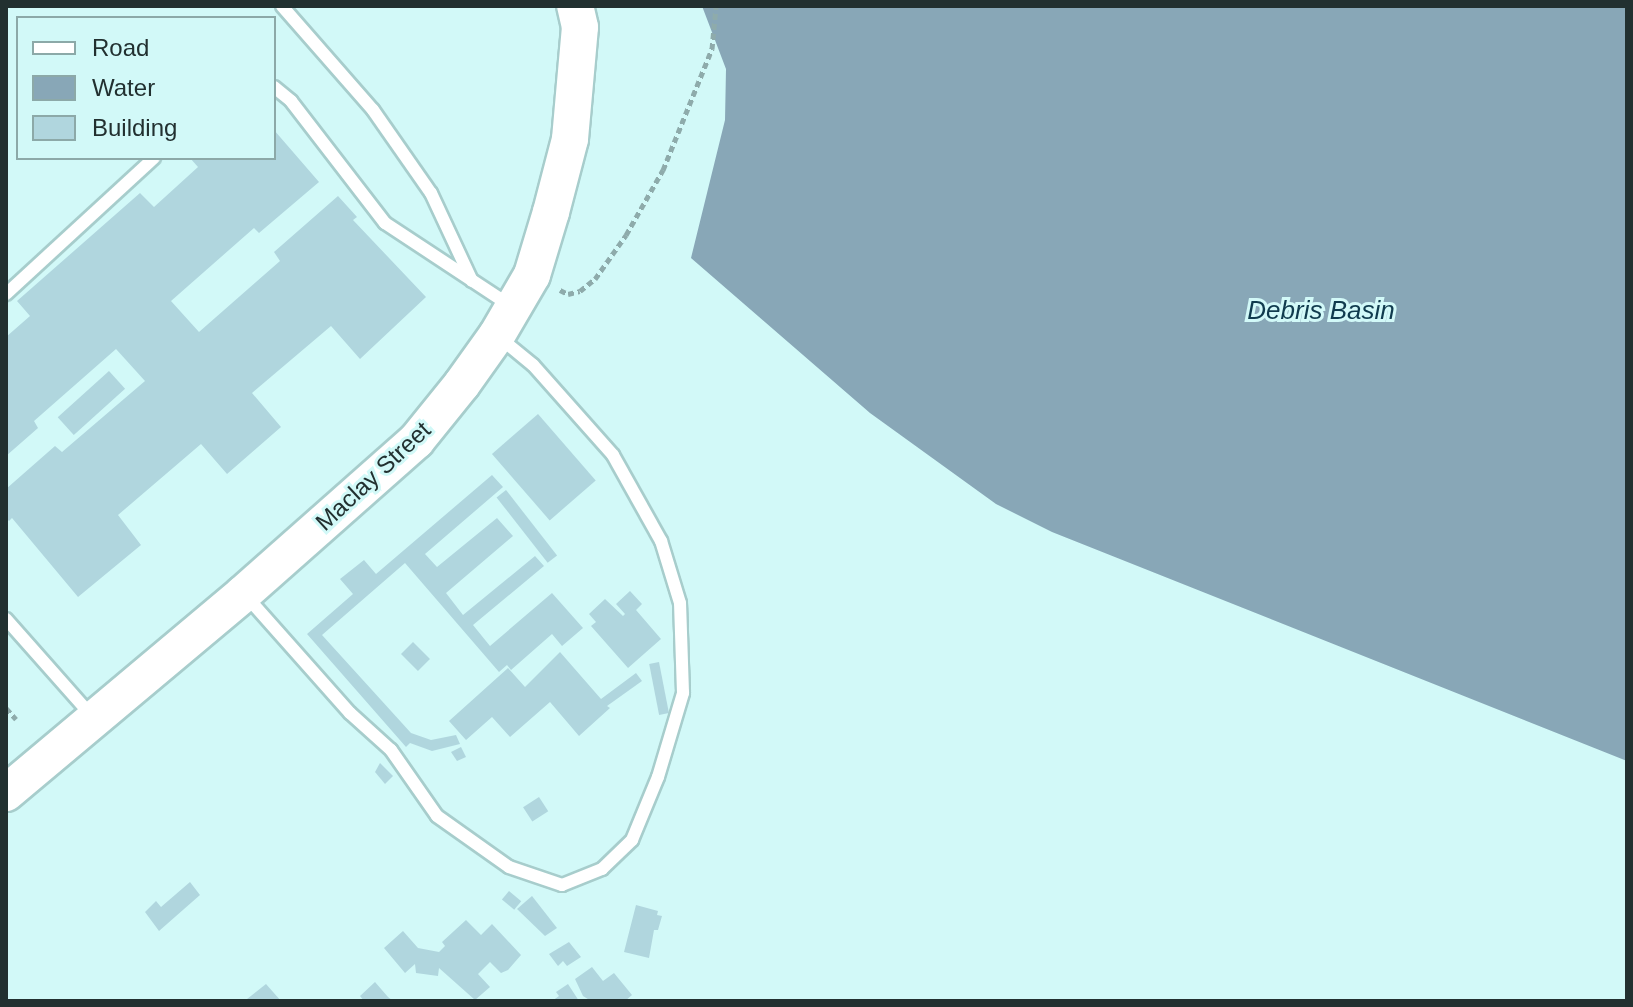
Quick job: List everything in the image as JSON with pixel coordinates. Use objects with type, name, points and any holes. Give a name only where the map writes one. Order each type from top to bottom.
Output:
[{"type":"street","name":"Maclay Street","points":[[6,793],[92,717],[244,593],[416,441],[504,321],[532,275],[570,139],[580,27],[575,6]]},
{"type":"lane","points":[[244,593],[350,713],[391,750],[437,816],[509,867],[562,885],[602,869],[632,840],[658,777],[683,693],[680,603],[661,541],[613,455],[533,365],[472,281],[431,193],[373,110],[282,6]]},
{"type":"lane","points":[[276,89],[291,101],[385,223],[472,281]]},
{"type":"lane","points":[[6,294],[152,160]]},
{"type":"lane","points":[[6,619],[92,717]]},
{"type":"path","points":[[532,275],[568,294],[580,291],[611,258],[663,170],[686,121],[712,49],[716,6]]},
{"type":"path","points":[[6,708],[16,719]]},
{"type":"water","name":"Debris Basin","points":[[702,6],[1627,6],[1627,761],[1052,532],[996,504],[870,413],[691,258],[725,120],[726,69]]},
{"type":"building","points":[[276,132],[319,182],[259,233],[254,228],[171,301],[199,332],[280,261],[274,252],[338,196],[357,217],[353,220],[426,297],[360,359],[331,326],[252,393],[281,427],[227,474],[201,444],[118,515],[141,545],[78,597],[12,518],[9,521],[6,518],[6,489],[55,446],[62,452],[145,381],[116,349],[34,421],[38,428],[6,456],[6,337],[30,316],[17,301],[140,193],[154,207],[198,167],[192,160],[276,160]]},
{"type":"building","points":[[109,371],[125,389],[74,435],[58,417]]},
{"type":"building","points":[[538,414],[596,480],[550,520],[492,454]]},
{"type":"building","points":[[492,475],[503,487],[425,554],[437,567],[497,518],[513,536],[446,593],[463,615],[535,556],[544,566],[473,625],[490,646],[552,593],[583,628],[562,646],[552,634],[511,670],[507,665],[499,672],[405,563],[322,635],[411,733],[431,740],[456,735],[460,744],[432,751],[410,743],[406,747],[307,634],[353,594],[340,579],[364,560],[376,574]]},
{"type":"building","points":[[506,490],[557,555],[548,563],[497,497]]},
{"type":"building","points":[[630,591],[642,604],[636,610],[661,639],[628,668],[591,626],[596,622],[589,614],[605,599],[623,616],[625,614],[616,604]]},
{"type":"building","points":[[413,642],[430,659],[418,671],[401,654]]},
{"type":"building","points":[[560,652],[601,699],[636,673],[642,681],[607,706],[610,708],[579,736],[550,702],[510,737],[492,717],[466,740],[449,721],[508,668],[525,687]]},
{"type":"building","points":[[659,662],[669,713],[659,715],[649,664]]},
{"type":"building","points":[[461,747],[466,757],[457,761],[451,752]]},
{"type":"building","points":[[380,763],[393,776],[385,784],[375,772]]},
{"type":"building","points":[[539,797],[548,811],[532,822],[523,807]]},
{"type":"building","points":[[190,882],[200,895],[159,931],[145,912],[156,901],[161,907]]},
{"type":"building","points":[[509,891],[521,901],[514,910],[502,899]]},
{"type":"building","points":[[532,896],[557,928],[545,936],[517,909]]},
{"type":"building","points":[[636,905],[658,911],[657,915],[662,916],[658,930],[654,930],[649,958],[624,952]]},
{"type":"building","points":[[466,920],[481,935],[492,924],[521,955],[508,970],[501,973],[490,962],[478,974],[490,987],[475,1000],[439,968],[438,976],[416,973],[415,964],[405,973],[384,948],[403,931],[418,948],[439,952],[445,946],[442,942]]},
{"type":"building","points":[[569,942],[581,957],[567,966],[563,961],[558,966],[549,954]]},
{"type":"building","points":[[592,967],[603,981],[614,973],[632,995],[625,1001],[591,1001],[583,996],[575,979]]},
{"type":"building","points":[[375,982],[393,1001],[364,1001],[360,996]]},
{"type":"building","points":[[266,984],[281,1001],[247,999]]},
{"type":"building","points":[[568,984],[579,1001],[552,1001],[559,996],[556,992]]}]
